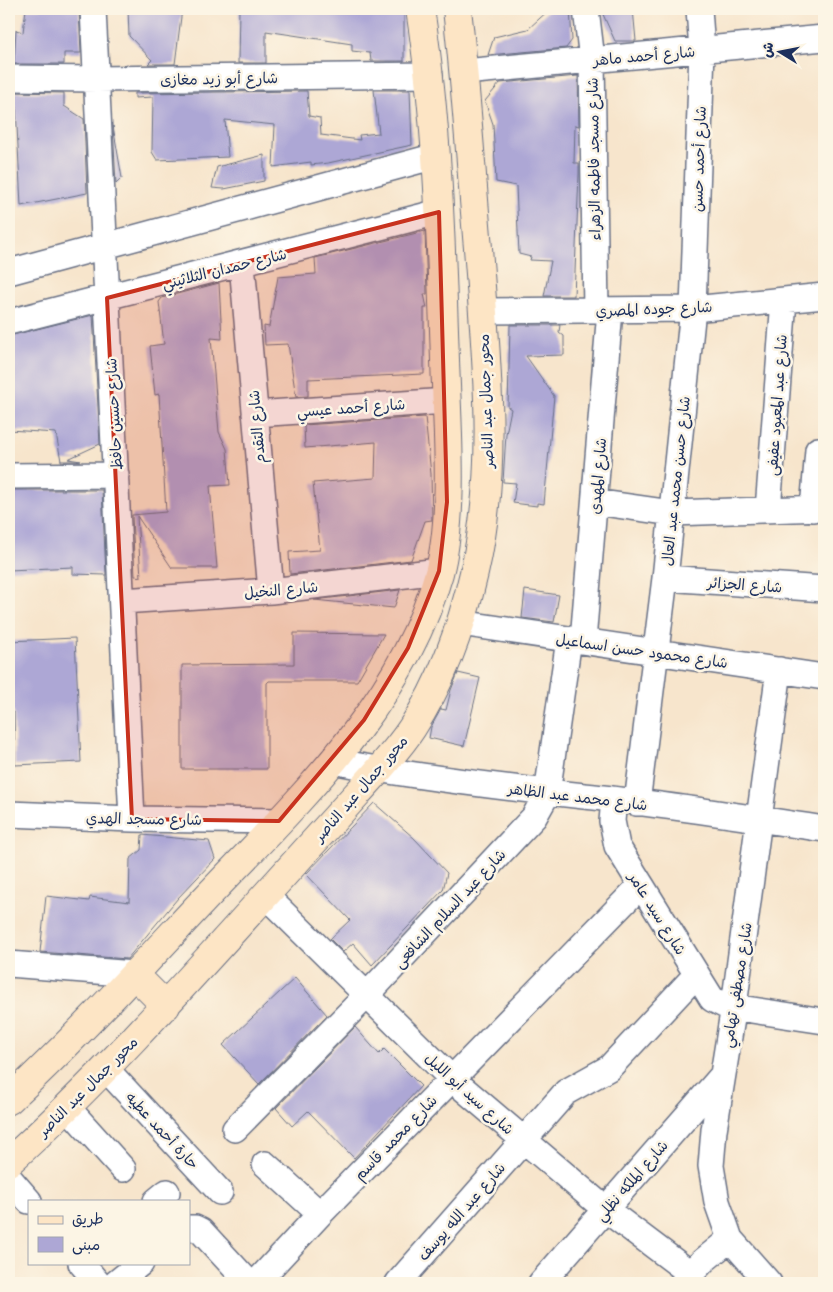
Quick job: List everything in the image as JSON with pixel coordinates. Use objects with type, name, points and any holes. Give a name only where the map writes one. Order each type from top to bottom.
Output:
[{"type":"street","name":"شارع حسين حافظ","points":[[93,9],[132,819]]},
{"type":"street","points":[[9,1100],[45,1066],[134,974],[332,761],[392,680],[426,610],[439,571],[445,541],[447,502],[446,401],[436,156],[430,75],[420,9]]},
{"type":"street","name":"محور جمال عبد الناصر","points":[[9,1162],[68,1108],[166,1006],[378,770],[412,728],[439,677],[460,623],[476,566],[487,486],[488,427],[483,311],[464,72],[457,9]]},
{"type":"street","name":"شارع مسجد فاطمه الزهراء","points":[[586,9],[592,60],[603,310]]},
{"type":"street","name":"شارع أحمد حسن","points":[[693,309],[702,50],[699,9]]},
{"type":"street","name":"شارع أحمد ماهر","points":[[464,72],[824,38]]},
{"type":"street","name":"شارع أبو زيد مغازى","points":[[9,78],[97,79],[430,75]]},
{"type":"street","points":[[9,272],[436,156]]},
{"type":"street","name":"شارع حمدان الثلاثيني","points":[[9,322],[242,264],[439,212]]},
{"type":"street","name":"شارع التقدم","points":[[242,264],[271,591]]},
{"type":"street","name":"شارع جوده المصري","points":[[483,311],[693,309],[824,296]]},
{"type":"street","name":"شارع عبد المعبود عفيفى","points":[[768,510],[784,300]]},
{"type":"street","name":"شارع حسن محمد عبد العال","points":[[625,801],[656,652],[693,309]]},
{"type":"street","name":"شارع المهدى","points":[[576,640],[595,502],[603,310]]},
{"type":"street","name":"شارع أحمد عيسي","points":[[255,414],[446,401]]},
{"type":"street","points":[[595,502],[672,513],[819,508],[818,450]]},
{"type":"street","points":[[9,476],[116,475]]},
{"type":"street","name":"شارع النخيل","points":[[122,601],[271,591],[439,571]]},
{"type":"street","name":"شارع الجزائر","points":[[665,578],[824,589]]},
{"type":"street","name":"شارع محمود حسن اسماعيل","points":[[460,623],[824,677]]},
{"type":"street","name":"شارع عبد السلام الشافعى","points":[[235,1129],[366,996],[534,817],[548,794],[576,640]]},
{"type":"street","name":"شارع مصطفى تهامي","points":[[769,1283],[749,1263],[730,1239],[717,1202],[711,1166],[721,1077],[734,1006],[779,670]]},
{"type":"street","name":"شارع محمد عبد الظاهر","points":[[332,761],[378,770],[548,794],[625,801],[824,829]]},
{"type":"street","name":"شارع سيد عامر","points":[[625,801],[612,821],[617,846],[712,999],[726,1006],[824,1021]]},
{"type":"street","name":"شارع مسجد الهدي","points":[[9,814],[132,819],[278,821]]},
{"type":"street","name":"شارع محمد قاسم","points":[[256,1283],[320,1214],[641,886]]},
{"type":"street","name":"شارع سيد أبو الليل","points":[[265,895],[452,1079],[686,1278]]},
{"type":"street","points":[[9,964],[134,974],[166,1006]]},
{"type":"street","name":"شارع عبد الله يوسف","points":[[398,1283],[566,1092],[609,1068],[696,975]]},
{"type":"street","name":"حارة أحمد عطيه","points":[[106,1069],[220,1192]]},
{"type":"street","name":"شارع الملكه نظلي","points":[[541,1283],[721,1077]]},
{"type":"street","points":[[68,1108],[123,1169]]},
{"type":"street","points":[[266,1164],[320,1214]]},
{"type":"street","points":[[9,1178],[28,1201]]},
{"type":"street","points":[[190,1228],[201,1231],[249,1283]]},
{"type":"street","points":[[686,1278],[730,1239]]},
{"type":"street","points":[[83,1264],[112,1283],[140,1264]]},
{"type":"highlighted area","points":[[439,212],[447,502],[439,571],[408,648],[364,720],[279,821],[132,819],[107,298]]},
{"type":"building","points":[[26,9],[79,9],[81,53],[64,53],[64,64],[14,64],[16,30],[23,32]]},
{"type":"building","points":[[128,9],[182,9],[175,64],[148,64],[152,60],[129,36]]},
{"type":"building","points":[[239,9],[404,9],[404,61],[371,61],[370,53],[352,51],[352,44],[266,31],[266,63],[238,63]]},
{"type":"building","points":[[550,9],[570,9],[572,40],[566,48],[488,55],[494,37],[528,29]]},
{"type":"building","points":[[633,9],[636,41],[615,41],[601,10]]},
{"type":"building","points":[[578,76],[579,126],[575,125],[574,163],[579,163],[579,174],[574,296],[544,296],[551,261],[530,260],[531,257],[519,254],[516,186],[496,182],[493,124],[485,101],[500,83]]},
{"type":"building","points":[[374,90],[410,90],[412,145],[328,163],[311,165],[311,162],[273,167],[275,125],[225,120],[228,157],[157,160],[152,152],[153,97],[135,98],[135,93],[307,91],[309,116],[320,118],[321,135],[360,140],[359,135],[379,133]]},
{"type":"building","points":[[12,92],[64,93],[64,106],[84,119],[87,193],[21,206],[16,106],[11,104]]},
{"type":"building","points":[[113,126],[122,178],[116,184]]},
{"type":"building","points":[[264,155],[264,181],[224,189],[212,188],[217,167]]},
{"type":"building","points":[[425,231],[427,294],[424,294],[427,308],[424,308],[424,374],[308,379],[308,396],[296,397],[288,344],[265,345],[264,326],[269,327],[278,277],[316,274],[315,258]]},
{"type":"building","points":[[219,283],[222,339],[211,338],[219,432],[227,449],[230,485],[210,486],[217,568],[172,568],[137,516],[141,577],[135,576],[132,515],[166,512],[159,394],[155,395],[150,346],[164,344],[159,302],[162,298]]},
{"type":"building","points":[[93,315],[100,444],[68,459],[81,461],[61,461],[56,433],[9,430],[9,336]]},
{"type":"building","points":[[510,325],[560,325],[559,332],[564,336],[564,355],[526,356],[554,396],[544,504],[537,503],[537,506],[513,503],[516,483],[503,482],[506,434],[511,409],[508,407]]},
{"type":"building","points":[[425,417],[431,474],[432,520],[425,521],[411,560],[290,574],[289,552],[320,550],[313,483],[375,478],[376,442],[305,448],[304,425]]},
{"type":"building","points":[[9,490],[102,490],[106,575],[73,574],[73,567],[9,570]]},
{"type":"building","points":[[400,590],[394,608],[314,600]]},
{"type":"building","points":[[525,590],[559,595],[554,622],[522,618]]},
{"type":"building","points":[[294,633],[384,634],[357,681],[269,681],[267,683],[267,769],[182,769],[182,665],[294,664]]},
{"type":"building","points":[[75,638],[81,762],[15,765],[14,712],[11,712],[9,677],[9,641]]},
{"type":"building","points":[[458,673],[480,678],[464,746],[429,738],[431,727],[441,709],[446,710]]},
{"type":"building","points":[[374,803],[414,838],[447,873],[443,890],[372,965],[353,943],[343,952],[330,939],[350,920],[306,874]]},
{"type":"building","points":[[142,835],[209,841],[215,859],[178,898],[127,959],[40,952],[46,896],[89,901],[90,897],[129,902],[130,859],[141,850]]},
{"type":"building","points":[[295,978],[327,1015],[259,1084],[223,1045]]},
{"type":"building","points":[[355,1027],[379,1054],[384,1049],[421,1086],[354,1158],[308,1111],[292,1126],[276,1108]]}]
